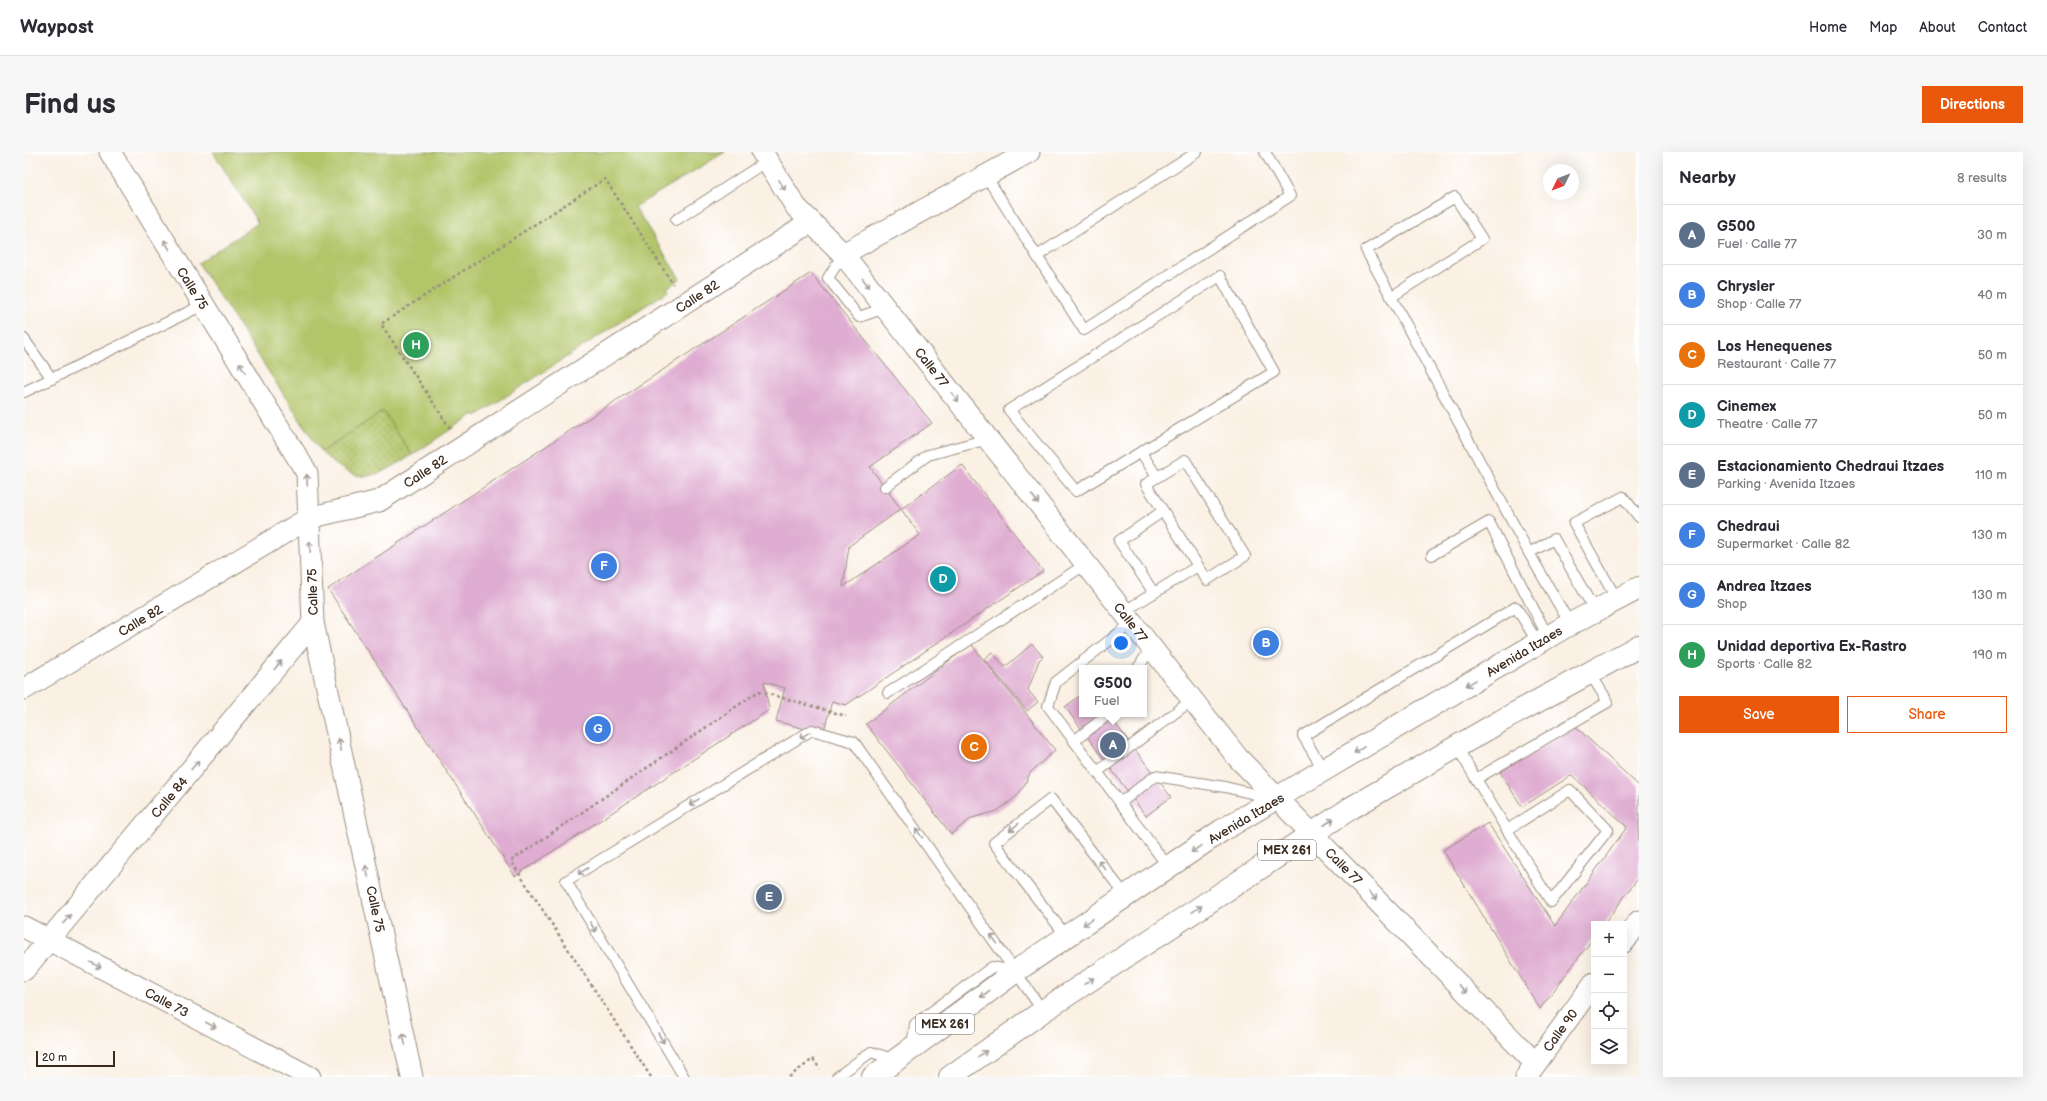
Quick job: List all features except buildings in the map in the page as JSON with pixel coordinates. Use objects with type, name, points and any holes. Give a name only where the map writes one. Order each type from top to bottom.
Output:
[{"type":"main road","name":"Avenida Itzaes","points":[[873,1077],[1016,971],[1169,868],[1221,831],[1570,624],[1639,588]]},
{"type":"main road","name":"MEX 261","points":[[958,1075],[1043,1011],[1351,808],[1639,646]]},
{"type":"street","name":"Calle 75","points":[[114,153],[203,304],[307,473],[313,623],[412,1077]]},
{"type":"street","points":[[843,254],[986,176],[1022,154]]},
{"type":"street","name":"Calle 77","points":[[764,156],[796,208],[843,254],[1238,758],[1276,799],[1332,853],[1530,1070]]},
{"type":"street","name":"Calle 82","points":[[24,689],[309,518],[379,501],[811,222]]},
{"type":"street","name":"Calle 84","points":[[24,970],[313,623]]},
{"type":"street","points":[[1627,938],[1639,921]]},
{"type":"street","name":"Calle 73","points":[[24,927],[310,1077]]},
{"type":"street","name":"Calle 90","points":[[1530,1070],[1591,987]]},
{"type":"lane","points":[[1037,256],[1196,152]]},
{"type":"lane","points":[[986,176],[1084,330],[1290,196],[1265,152]]},
{"type":"lane","points":[[676,220],[764,156]]},
{"type":"lane","points":[[1391,297],[1482,239],[1455,197],[1366,250],[1391,297],[1530,553],[1570,624]]},
{"type":"lane","points":[[1220,276],[1274,372],[1141,452],[1076,492],[1009,410],[1220,276]]},
{"type":"lane","points":[[24,392],[203,304]]},
{"type":"lane","points":[[24,339],[52,379]]},
{"type":"lane","points":[[885,487],[928,455],[988,439]]},
{"type":"lane","points":[[1141,452],[1157,477]]},
{"type":"lane","points":[[1185,460],[1245,556],[1207,580],[1146,484],[1157,477],[1185,460]]},
{"type":"lane","points":[[1616,600],[1574,523],[1623,497],[1639,517]]},
{"type":"lane","points":[[1154,593],[1119,541],[1163,511]]},
{"type":"lane","points":[[1432,555],[1489,522],[1543,640]]},
{"type":"lane","points":[[1530,553],[1554,539],[1595,611]]},
{"type":"lane","points":[[888,693],[1086,564]]},
{"type":"lane","points":[[1169,868],[1048,706],[1056,682],[1154,593],[1198,566]]},
{"type":"lane","points":[[1324,771],[1303,736],[1516,607],[1543,640]]},
{"type":"lane","points":[[1140,665],[1151,648]]},
{"type":"lane","points":[[1476,780],[1608,702],[1590,673]]},
{"type":"lane","points":[[1097,772],[1192,700]]},
{"type":"lane","points":[[1074,741],[1105,717]]},
{"type":"lane","points":[[684,1077],[566,881],[812,730],[854,742],[1043,1011]]},
{"type":"lane","points":[[1457,747],[1476,780],[1551,902],[1608,830],[1570,790],[1507,830]]},
{"type":"lane","points":[[1120,803],[1155,776],[1225,787],[1276,799]]},
{"type":"lane","points":[[1067,937],[994,843],[1051,799],[1126,896]]},
{"type":"lane","points":[[837,1077],[871,1052],[904,1054]]},
{"type":"path","points":[[453,434],[381,324],[605,179],[675,288]]},
{"type":"path","points":[[789,1077],[813,1059],[821,1070]]},
{"type":"green space","points":[[213,152],[725,152],[635,207],[680,279],[667,288],[668,291],[476,416],[474,414],[412,455],[383,411],[321,452],[198,263],[258,223]]},
{"type":"green space","points":[[383,411],[412,455],[386,470],[365,476],[355,475],[345,470],[321,452]]},
{"type":"place","name":"Unidad deportiva Ex-Rastro","points":[[416,345]]},
{"type":"place","name":"Chedraui","points":[[604,566]]},
{"type":"place","name":"Cinemex","points":[[943,579]]},
{"type":"place","name":"Chrysler","points":[[1266,643]]},
{"type":"place","name":"Andrea Itzaes","points":[[598,729]]},
{"type":"place","name":"G500","points":[[1113,745]]},
{"type":"place","name":"Los Henequenes","points":[[974,747]]},
{"type":"place","name":"Estacionamiento Chedraui Itzaes","points":[[769,897]]}]
